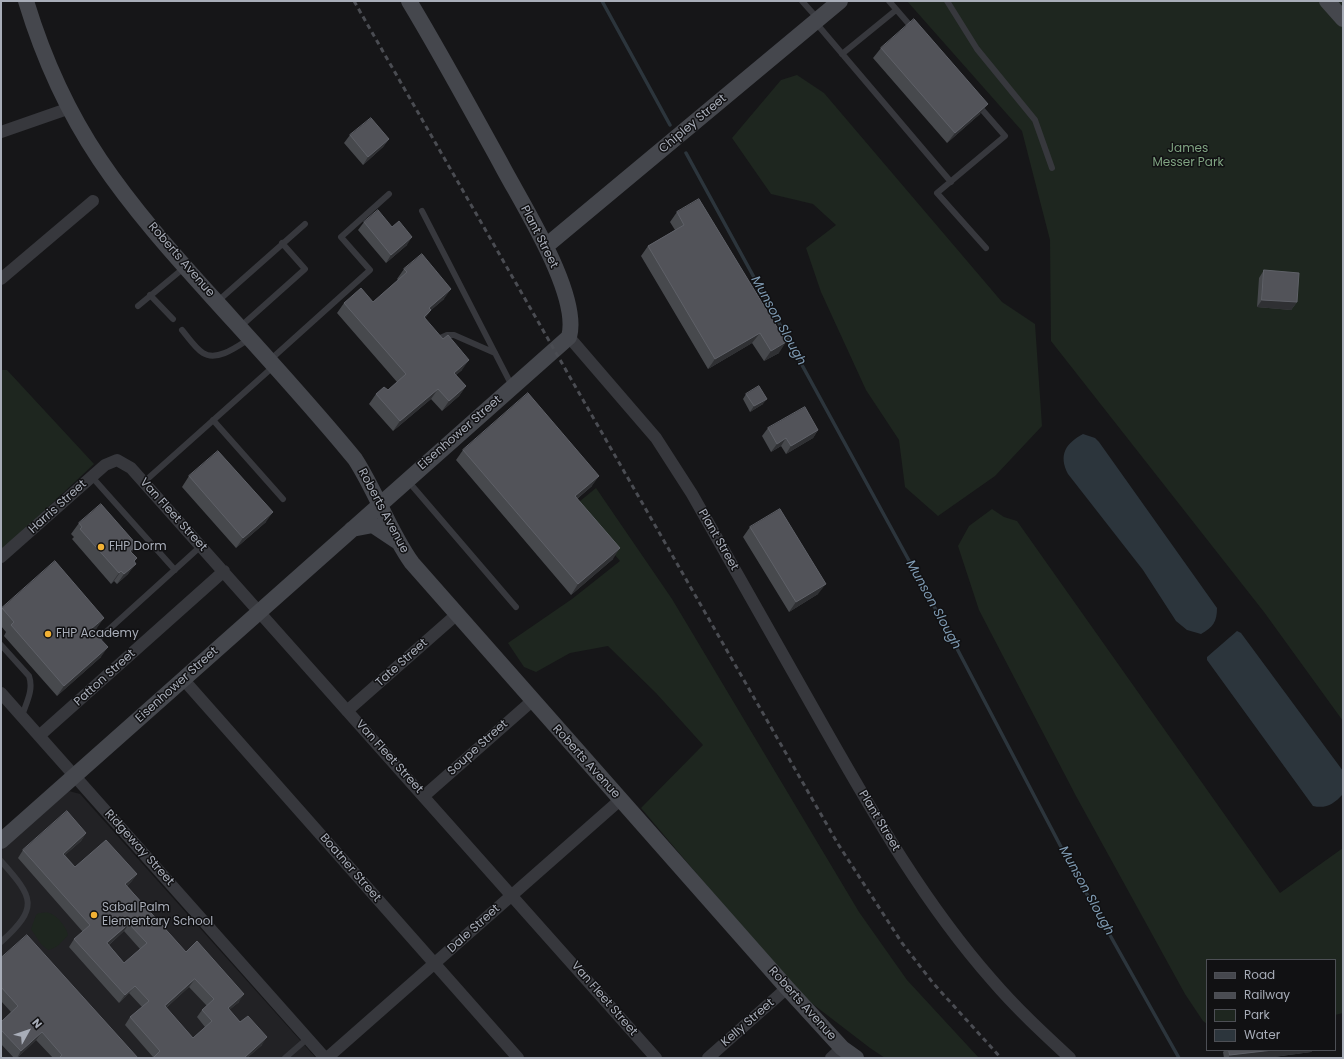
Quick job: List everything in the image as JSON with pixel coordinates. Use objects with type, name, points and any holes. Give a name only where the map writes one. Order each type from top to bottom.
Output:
[{"type":"street","name":"Roberts Avenue","points":[[26,1],[49,65],[70,108],[100,160],[129,200],[185,267],[355,459],[380,504],[397,541],[416,568],[787,988],[836,1053],[856,1058]]},
{"type":"street","name":"Plant Street","points":[[409,1],[446,62],[546,246],[570,310],[571,328],[569,337],[667,454],[692,494],[852,775],[899,855],[923,891],[992,980],[1018,1008],[1070,1058]]},
{"type":"street","name":"Chipley Street","points":[[546,246],[840,1]]},
{"type":"street","points":[[1327,1],[1343,19]]},
{"type":"street","points":[[1,132],[70,108]]},
{"type":"street","points":[[1,279],[94,201]]},
{"type":"street","name":"Eisenhower Street","points":[[1,841],[569,337]]},
{"type":"street","name":"Van Fleet Street","points":[[117,460],[131,468],[144,482],[656,1058]]},
{"type":"street","name":"Harris Street","points":[[1,557],[105,465],[117,460]]},
{"type":"street","points":[[352,529],[373,525],[397,541]]},
{"type":"street","name":"Patton Street","points":[[39,736],[224,572]]},
{"type":"street","name":"Tate Street","points":[[348,711],[456,614]]},
{"type":"street","name":"Boatner Street","points":[[183,679],[518,1058]]},
{"type":"street","name":"Ridgeway Street","points":[[1,693],[326,1058]]},
{"type":"street","name":"Soupe Street","points":[[424,796],[532,701]]},
{"type":"street","name":"Dale Street","points":[[326,1058],[435,964],[620,800]]},
{"type":"street","name":"Kelly Street","points":[[708,1058],[787,988]]},
{"type":"lane","points":[[802,1],[842,54],[951,182]]},
{"type":"lane","points":[[889,1],[917,34]]},
{"type":"lane","points":[[947,1],[977,49],[1035,120],[1052,168]]},
{"type":"lane","points":[[842,54],[896,10]]},
{"type":"lane","points":[[974,100],[1005,136],[937,194],[986,248]]},
{"type":"lane","points":[[144,482],[213,420],[370,270],[341,237],[389,194]]},
{"type":"lane","points":[[422,211],[512,387]]},
{"type":"lane","points":[[216,302],[305,224]]},
{"type":"lane","points":[[182,330],[200,351],[209,355],[232,349],[244,333],[305,269],[282,243]]},
{"type":"lane","points":[[138,306],[185,267]]},
{"type":"lane","points":[[150,295],[173,319]]},
{"type":"lane","points":[[438,339],[447,335],[454,335],[495,352]]},
{"type":"lane","points":[[213,420],[283,499]]},
{"type":"lane","points":[[92,477],[175,570]]},
{"type":"lane","points":[[407,480],[516,607]]},
{"type":"lane","points":[[95,642],[201,546]]},
{"type":"lane","points":[[1,645],[29,676],[31,681],[32,687],[22,716]]},
{"type":"lane","points":[[1,861],[24,889],[27,896],[27,905],[22,922],[1,942]]},
{"type":"lane","points":[[285,1058],[308,1038]]},
{"type":"shaded area","name":"Sabal Palm Elementary School","points":[[69,791],[80,794],[316,1058],[1,1058],[1,850]]},
{"type":"green space","name":"James Messer Park","points":[[907,1],[1343,1],[1343,721],[1264,612],[1051,341],[1050,240],[1022,131]]},
{"type":"green space","points":[[797,75],[824,93],[1002,302],[1035,324],[1042,426],[995,476],[938,516],[905,487],[899,440],[866,390],[821,292],[806,248],[836,225],[813,204],[771,194],[732,138],[781,80]]},
{"type":"green space","points":[[1,370],[7,370],[94,464],[1,551]]},
{"type":"green space","points":[[596,488],[672,599],[859,912],[907,980],[979,1058],[885,1058],[797,992],[641,808],[703,745],[656,693],[608,646],[570,653],[536,672],[524,667],[508,643],[572,599],[620,561],[574,506]]},
{"type":"green space","points":[[992,509],[1004,517],[1017,521],[1280,893],[1343,848],[1343,1013],[1336,1015],[1336,959],[1206,959],[1206,1023],[1203,1021],[1185,994],[1076,796],[979,610],[958,546],[969,526]]},
{"type":"green space","points":[[39,913],[48,913],[55,916],[66,929],[68,935],[57,946],[48,950],[41,944],[31,929],[36,915]]},
{"type":"water","points":[[1083,434],[1095,438],[1099,442],[1217,608],[1214,624],[1201,634],[1187,630],[1176,621],[1143,570],[1068,474],[1064,461],[1065,450],[1072,441]]},
{"type":"water","points":[[1237,631],[1241,633],[1343,771],[1343,794],[1330,805],[1322,807],[1313,806],[1207,660],[1207,657]]},
{"type":"building","points":[[914,19],[988,104],[955,133],[881,48]]},
{"type":"building","points":[[371,118],[389,139],[368,157],[350,135]]},
{"type":"building","points":[[699,199],[786,342],[771,351],[760,333],[715,359],[648,246],[684,225],[677,212]]},
{"type":"building","points":[[378,210],[392,227],[399,221],[412,237],[391,255],[364,222]]},
{"type":"building","points":[[422,254],[451,289],[429,308],[431,310],[424,317],[443,339],[448,335],[469,360],[454,373],[466,386],[449,401],[438,389],[400,421],[376,394],[384,387],[388,390],[406,374],[344,303],[361,288],[373,302],[407,272],[404,269]]},
{"type":"building","points":[[1264,270],[1299,273],[1297,302],[1262,300]]},
{"type":"building","points":[[759,386],[767,399],[754,406],[746,394]]},
{"type":"building","points":[[528,393],[599,476],[575,496],[620,548],[578,584],[463,450]]},
{"type":"building","points":[[805,407],[818,430],[791,446],[786,438],[777,444],[768,428]]},
{"type":"building","points":[[218,451],[273,512],[243,538],[189,476]]},
{"type":"building","points":[[101,504],[137,545],[130,551],[137,558],[134,561],[136,564],[124,574],[121,571],[119,573],[80,529],[82,527],[79,523]]},
{"type":"building","points":[[780,509],[826,584],[796,602],[750,527]]},
{"type":"building","name":"FHP Academy","points":[[55,561],[104,618],[91,629],[108,647],[64,686],[11,625],[14,622],[2,608]]},
{"type":"building","points":[[67,811],[86,833],[63,854],[75,867],[106,840],[137,874],[125,884],[186,952],[197,941],[244,994],[228,1008],[240,1022],[248,1016],[267,1037],[244,1058],[153,1058],[160,1051],[130,1017],[149,1001],[135,986],[125,995],[74,939],[90,925],[23,850]],"holes":[[[129,924],[147,943],[124,963],[107,943]],[[195,979],[214,999],[202,1010],[212,1021],[193,1038],[165,1006]]]},
{"type":"building","points":[[27,935],[138,1058],[59,1058],[62,1055],[42,1032],[21,1051],[1,1030],[1,1022],[18,1006],[1,987],[1,958]]},
{"type":"building","points":[[1229,1051],[1264,1051],[1230,1055]]},
{"type":"waterway","points":[[602,1],[670,125]]},
{"type":"waterway","name":"Munson Slough","points":[[686,153],[953,641],[1070,864],[1179,1058]]},
{"type":"railway","points":[[354,1],[838,844],[902,943],[933,983],[1001,1058]]},
{"type":"place","name":"FHP Dorm","points":[[101,547]]},
{"type":"place","name":"FHP Academy","points":[[48,634]]},
{"type":"place","name":"Sabal Palm Elementary School","points":[[94,915]]}]
